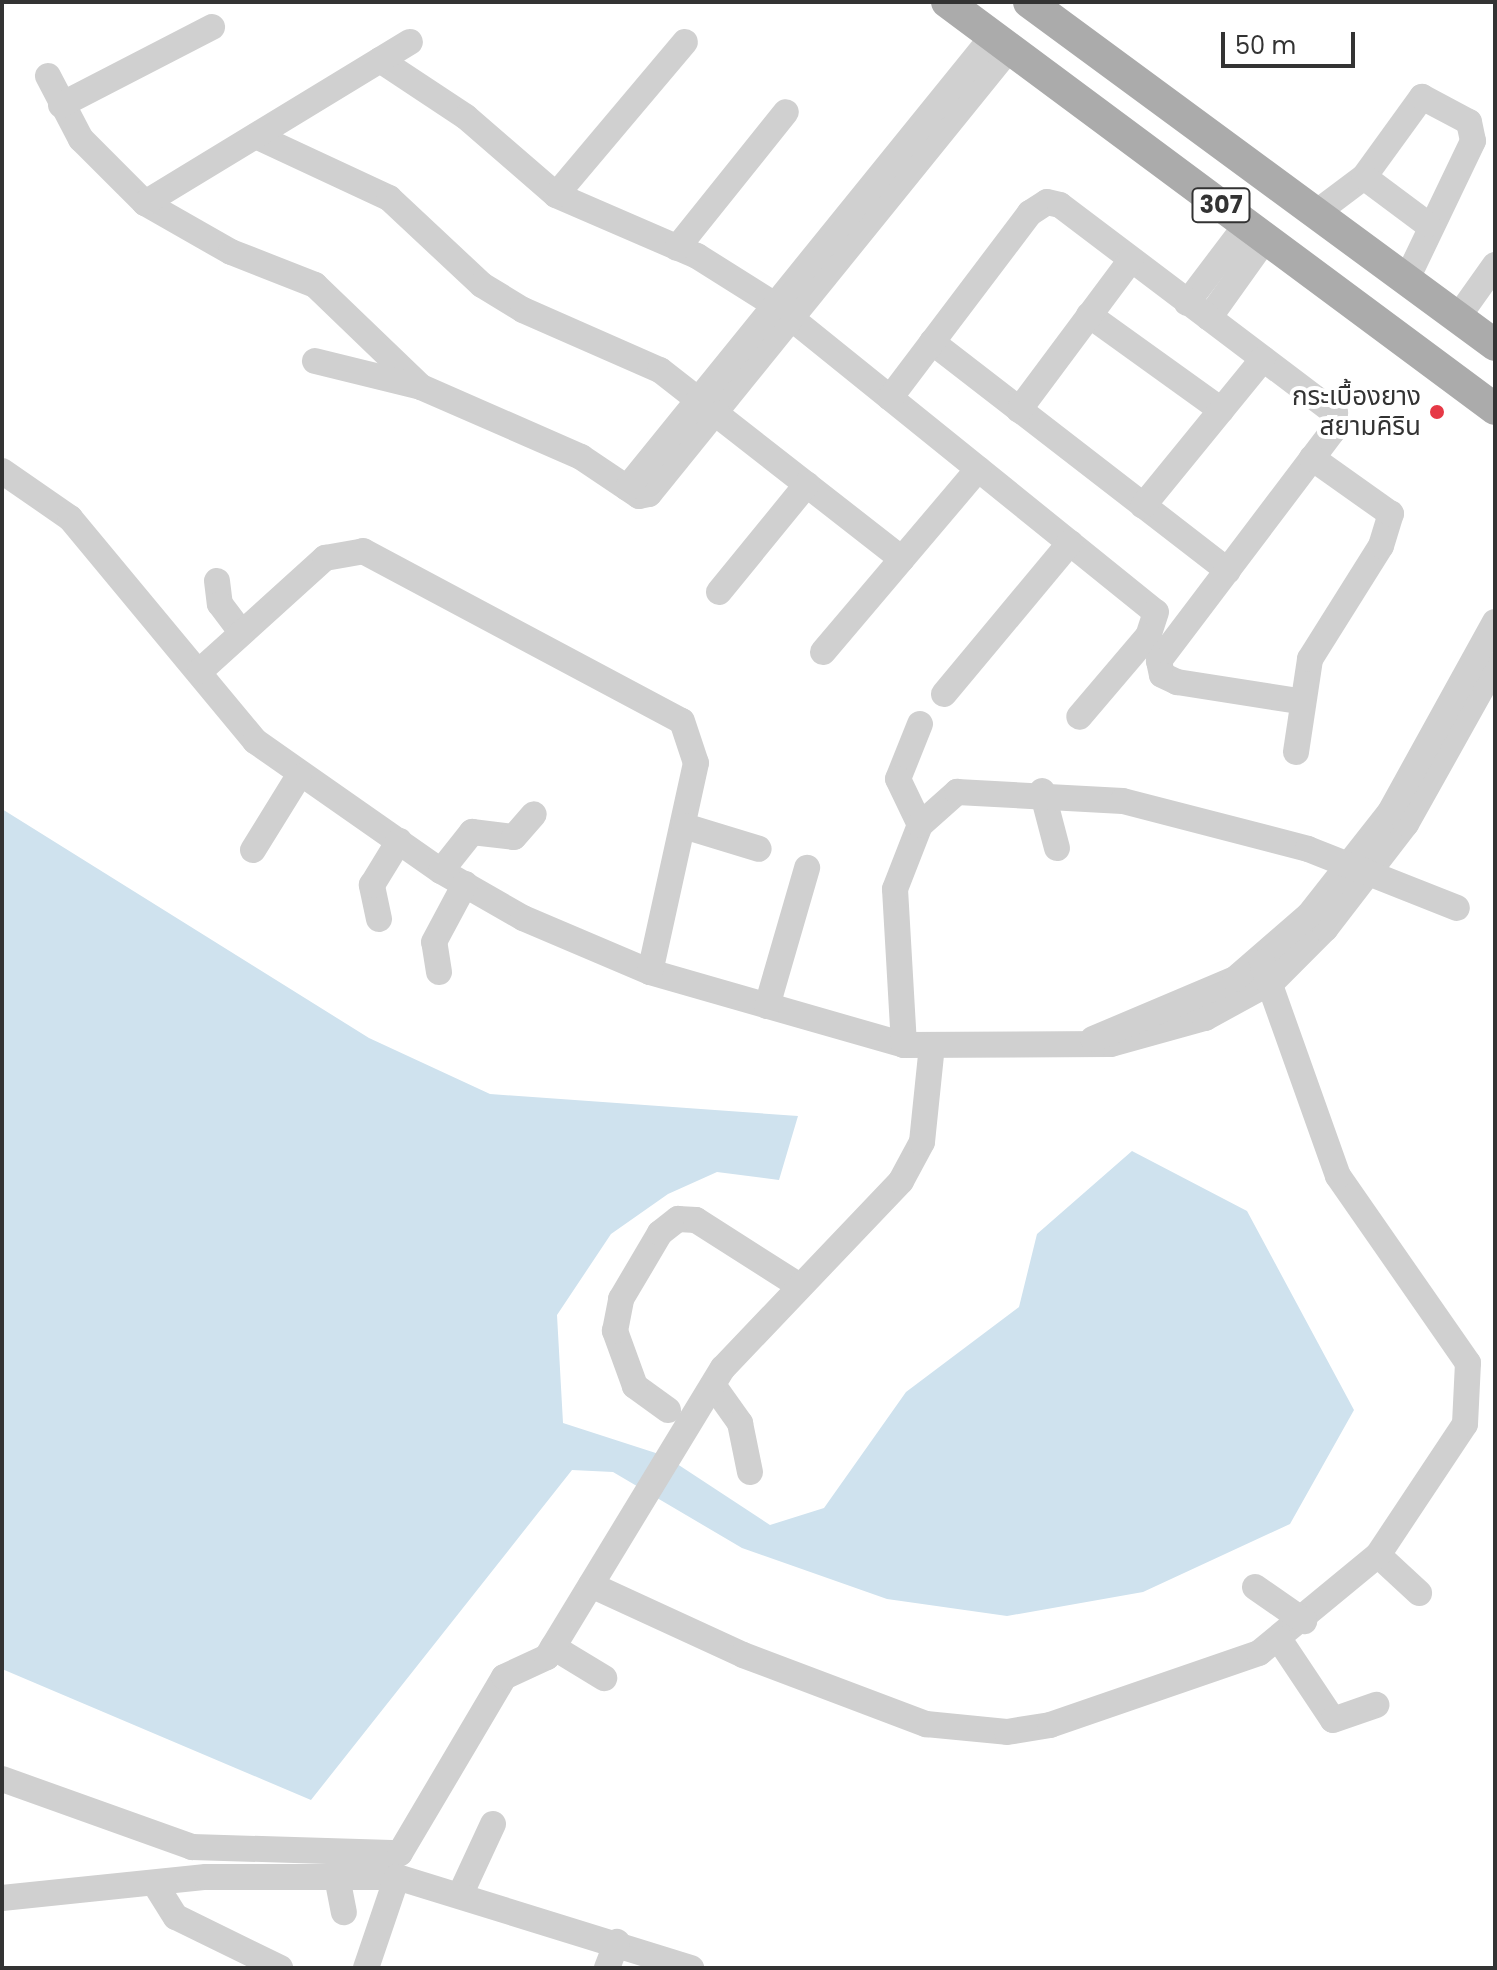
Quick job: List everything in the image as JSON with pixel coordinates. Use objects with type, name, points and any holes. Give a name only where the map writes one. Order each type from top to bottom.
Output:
[{"type":"main road","name":"307","points":[[947,2],[1495,409]]},
{"type":"main road","name":"307","points":[[1029,2],[1495,345]]},
{"type":"street","points":[[61,105],[212,27]]},
{"type":"street","points":[[145,203],[410,42]]},
{"type":"street","points":[[556,195],[685,42]]},
{"type":"street","points":[[315,361],[421,387],[581,457],[633,492],[784,312],[1001,42]]},
{"type":"street","points":[[380,60],[466,117],[556,195],[677,248],[784,312],[1156,612],[1157,620],[1079,717]]},
{"type":"street","points":[[48,76],[81,139],[145,203],[231,252],[315,285],[421,387]]},
{"type":"street","points":[[1316,213],[1364,177],[1422,97],[1469,122],[1473,141],[1427,224],[1426,247],[1407,279]]},
{"type":"street","points":[[677,248],[786,112]]},
{"type":"street","points":[[256,136],[389,198],[482,285],[523,310],[628,353],[708,404],[902,559]]},
{"type":"street","points":[[1364,177],[1427,224]]},
{"type":"street","points":[[890,398],[1038,205],[1060,205],[1335,413],[1312,458],[1159,661],[1162,675],[1299,701]]},
{"type":"street","points":[[1187,303],[1257,231]]},
{"type":"street","points":[[1209,318],[1257,231]]},
{"type":"street","points":[[1019,410],[1131,260]]},
{"type":"street","points":[[1458,317],[1495,265]]},
{"type":"street","points":[[1089,315],[1221,410]]},
{"type":"street","points":[[932,342],[1228,571]]},
{"type":"street","points":[[1143,506],[1263,359]]},
{"type":"street","points":[[1296,752],[1299,701],[1310,659],[1381,546],[1391,514],[1312,458]]},
{"type":"street","points":[[823,652],[978,469]]},
{"type":"street","points":[[2,471],[70,518],[255,741],[298,777],[441,871],[650,972],[904,1045],[1093,1039],[1111,1025],[1268,972],[1361,869],[1495,665]]},
{"type":"street","points":[[719,592],[807,484]]},
{"type":"street","points":[[944,694],[1070,543]]},
{"type":"street","points":[[200,671],[325,558],[363,551],[682,721],[696,763],[650,972]]},
{"type":"street","points":[[217,581],[220,604],[242,633]]},
{"type":"street","points":[[1361,869],[1495,622]]},
{"type":"street","points":[[920,724],[898,779],[920,825]]},
{"type":"street","points":[[253,850],[298,777]]},
{"type":"street","points":[[1042,791],[1057,848]]},
{"type":"street","points":[[904,1045],[895,889],[920,825],[957,792],[1042,791],[1123,801],[1361,869],[1457,908]]},
{"type":"street","points":[[441,871],[472,832],[514,837],[534,814]]},
{"type":"street","points":[[684,826],[759,849]]},
{"type":"street","points":[[379,919],[372,885],[399,841]]},
{"type":"street","points":[[767,1006],[807,868]]},
{"type":"street","points":[[439,972],[434,942],[465,884]]},
{"type":"street","points":[[591,1585],[743,1655],[950,1729],[1050,1725],[1222,1668],[1279,1639],[1304,1621],[1378,1555],[1465,1424],[1468,1363],[1458,1339],[1338,1176],[1268,972]]},
{"type":"street","points":[[2,1779],[192,1847],[393,1856],[504,1677],[537,1665],[553,1647],[713,1385],[798,1285],[901,1181],[922,1142],[932,1046]]},
{"type":"street","points":[[668,1410],[635,1386],[615,1331],[621,1299],[660,1233],[678,1219],[696,1220],[798,1285]]},
{"type":"street","points":[[713,1385],[740,1423],[750,1472]]},
{"type":"street","points":[[1378,1555],[1419,1593]]},
{"type":"street","points":[[1255,1587],[1304,1621]]},
{"type":"street","points":[[1279,1639],[1333,1720],[1376,1705]]},
{"type":"street","points":[[553,1647],[604,1678]]},
{"type":"street","points":[[461,1893],[493,1824]]},
{"type":"street","points":[[337,1877],[344,1912]]},
{"type":"street","points":[[366,1968],[397,1877]]},
{"type":"street","points":[[2,1898],[155,1884],[397,1877],[461,1893],[691,1968]]},
{"type":"street","points":[[155,1884],[176,1917],[280,1968]]},
{"type":"street","points":[[607,1968],[617,1942]]},
{"type":"water","points":[[2,809],[369,1038],[490,1094],[798,1116],[779,1180],[717,1172],[668,1194],[611,1234],[557,1315],[563,1423],[665,1456],[770,1525],[824,1508],[906,1392],[1019,1307],[1037,1234],[1132,1151],[1247,1211],[1354,1410],[1290,1524],[1143,1592],[1007,1616],[887,1599],[742,1548],[613,1472],[572,1470],[311,1800],[2,1669]]},
{"type":"place","name":"กระเบื้องยาง สยามคิริน","points":[[1437,412]]}]
